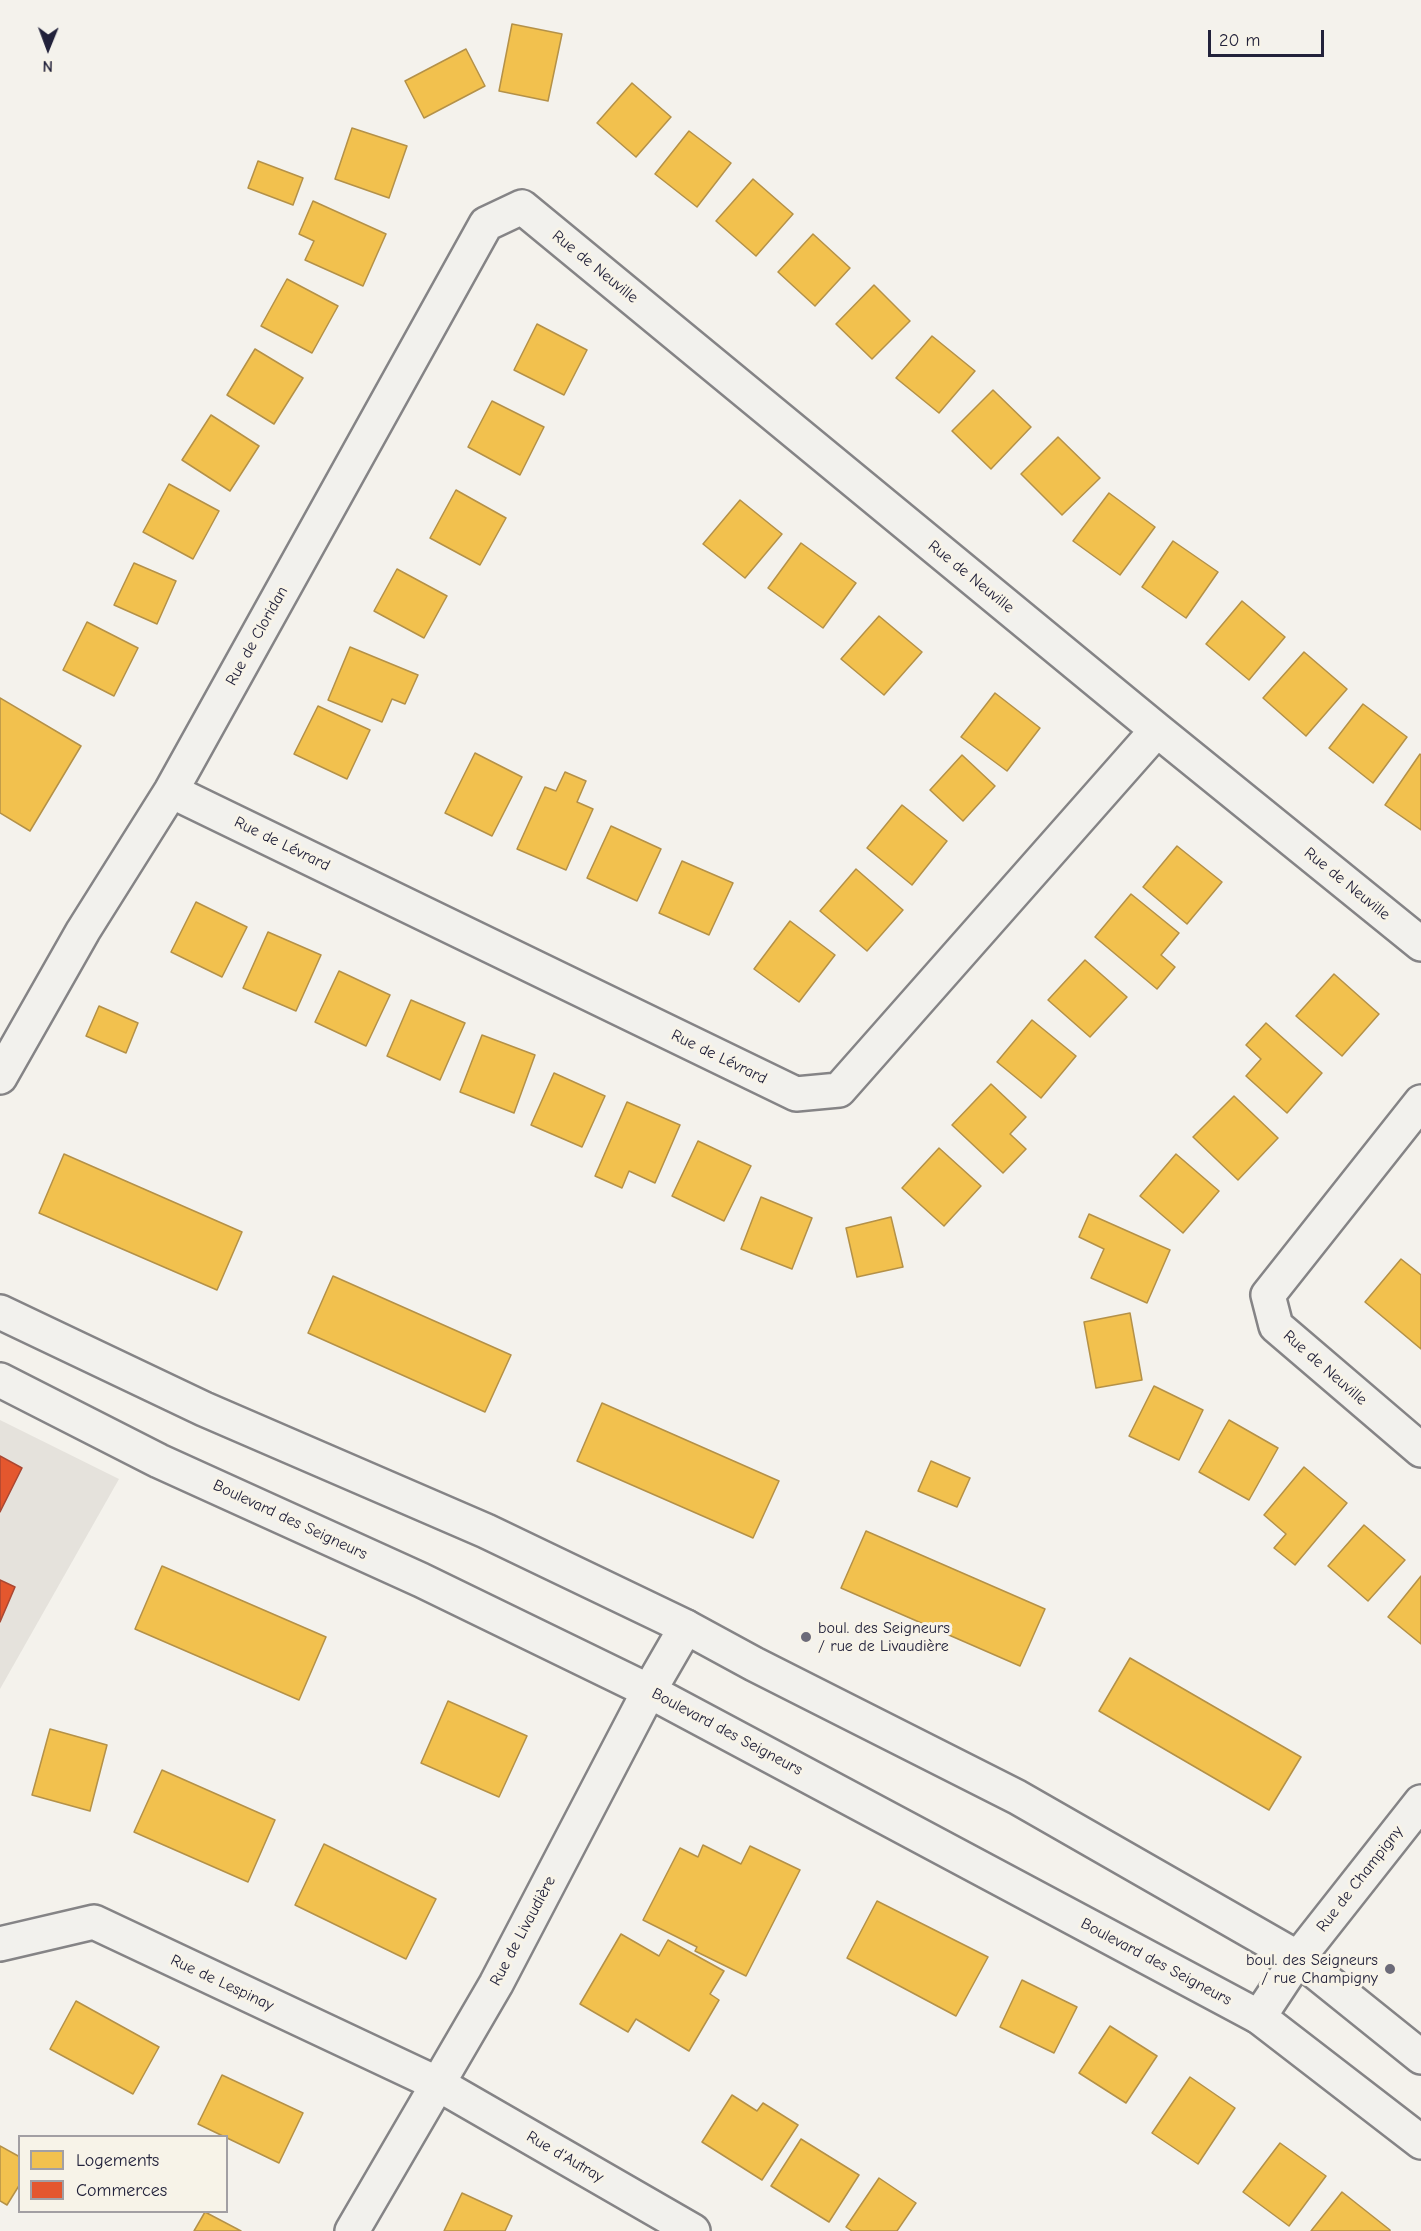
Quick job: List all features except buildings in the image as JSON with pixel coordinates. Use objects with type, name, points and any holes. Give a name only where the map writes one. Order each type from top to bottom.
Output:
[{"type":"street","name":"Rue de Neuville","points":[[522,207],[1157,730],[1421,944]]},
{"type":"street","name":"Rue de Cloridan","points":[[0,1077],[83,931],[171,790],[486,224],[522,207]]},
{"type":"street","name":"Rue de Lévrard","points":[[171,790],[796,1094],[839,1090],[1157,730]]},
{"type":"street","name":"Rue de Neuville","points":[[1421,1102],[1268,1294],[1276,1326],[1421,1450]]},
{"type":"street","points":[[0,1312],[204,1409],[486,1531],[686,1627],[765,1670],[1017,1797],[1298,1958],[1421,2057]]},
{"type":"street","name":"Boulevard des Seigneurs","points":[[0,1380],[159,1461],[421,1580],[649,1691],[1259,2017],[1421,2142]]},
{"type":"street","name":"Rue de Livaudière","points":[[352,2231],[496,1984],[649,1691],[686,1627]]},
{"type":"street","name":"Rue de Champigny","points":[[1259,2017],[1298,1958],[1421,1802]]},
{"type":"street","name":"Rue de Lespinay","points":[[0,1944],[94,1922],[438,2084]]},
{"type":"street","name":"Rue d'Autray","points":[[438,2084],[693,2231]]},
{"type":"shaded area","points":[[0,1420],[119,1479],[0,1689]]},
{"type":"place","name":"boul. des Seigneurs / rue de Livaudière","points":[[806,1637]]},
{"type":"place","name":"boul. des Seigneurs / rue Champigny","points":[[1390,1969]]}]
